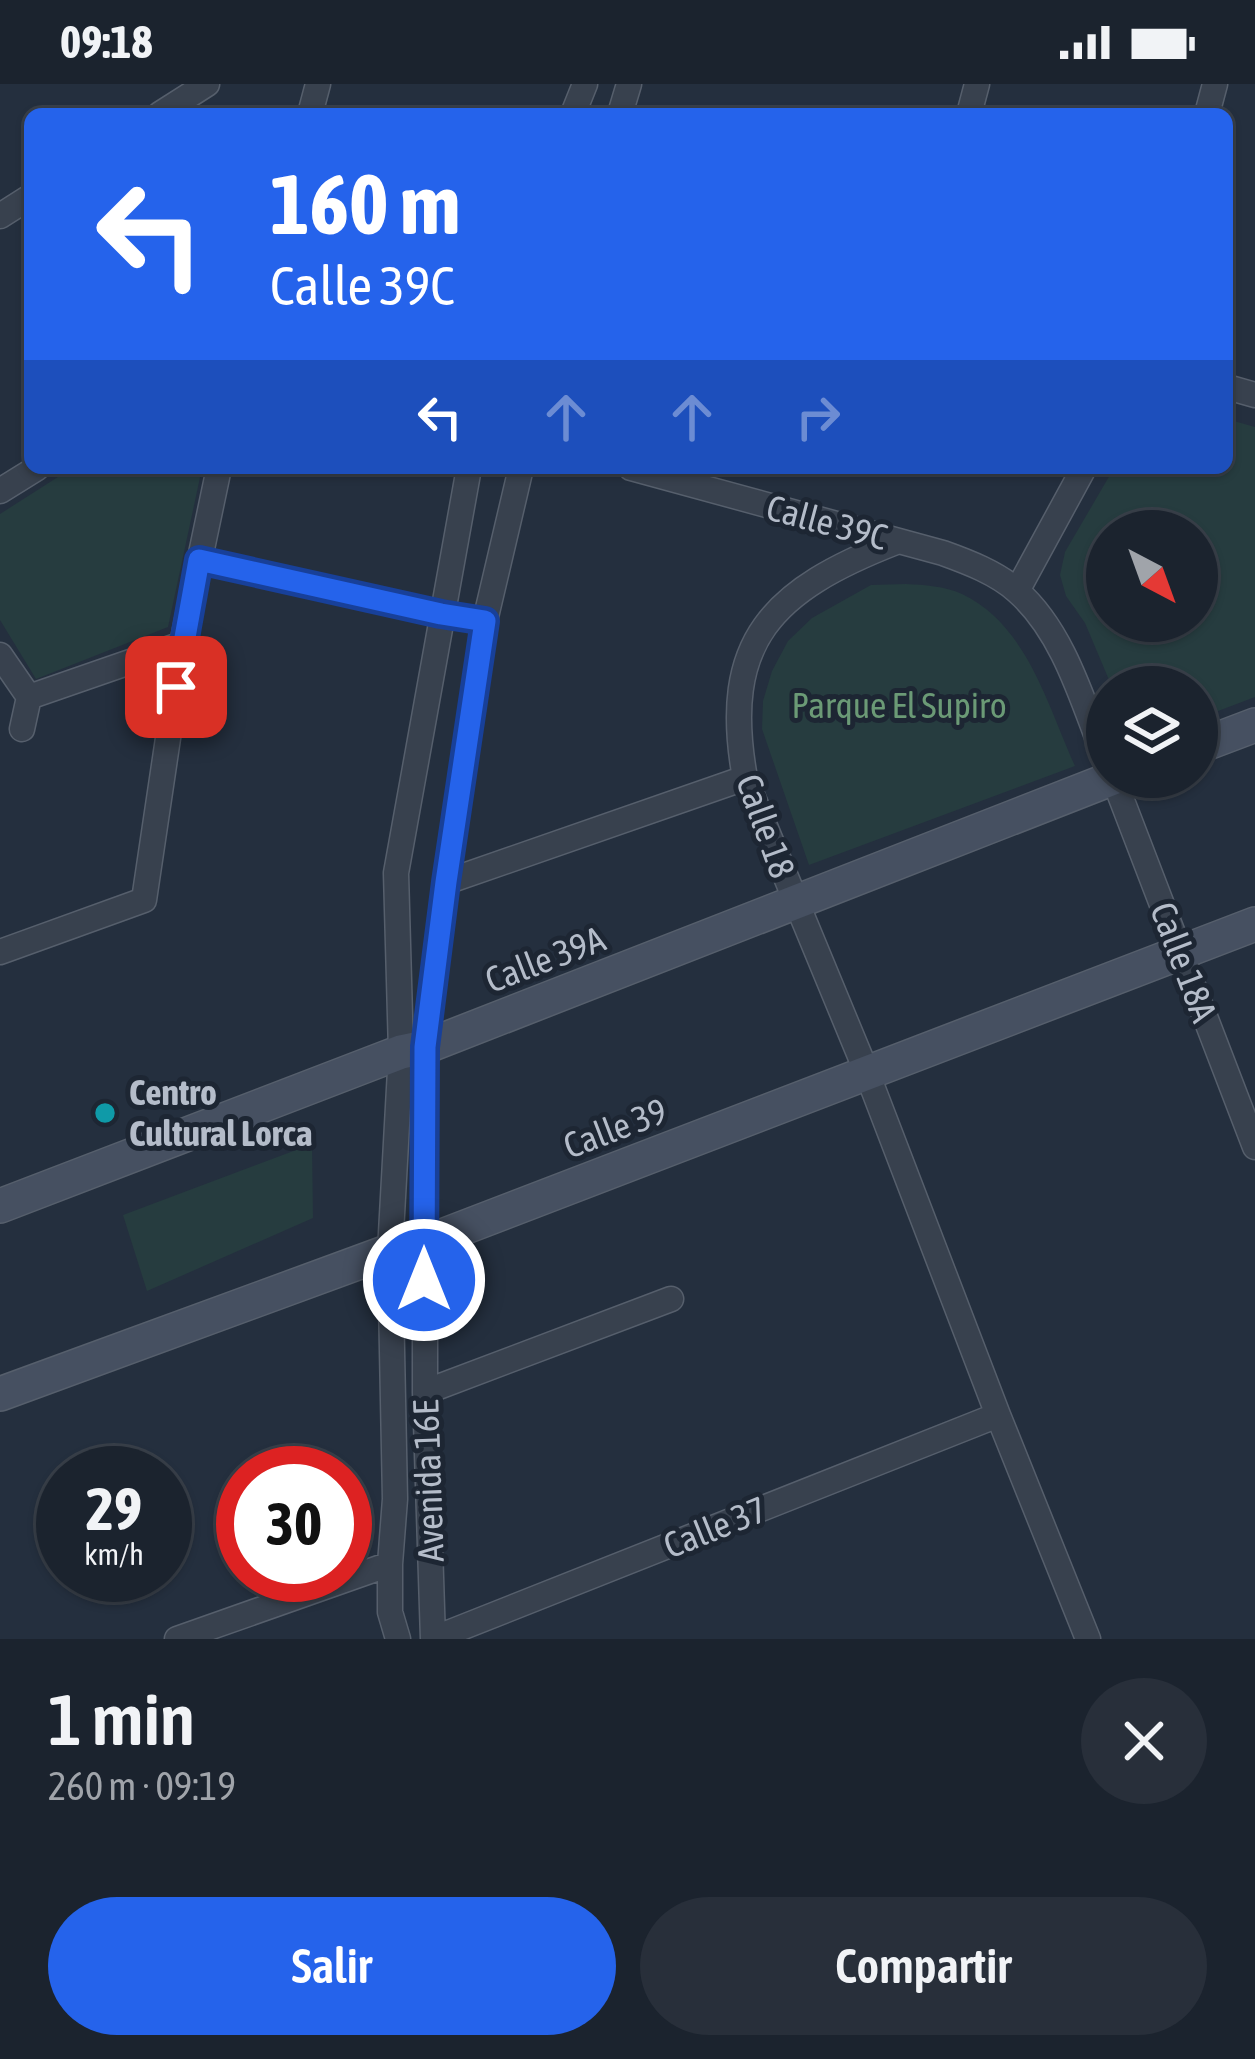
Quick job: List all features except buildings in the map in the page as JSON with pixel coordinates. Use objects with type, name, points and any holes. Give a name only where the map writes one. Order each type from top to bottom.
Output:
[{"type":"main road","points":[[1218,739],[1255,725]]},
{"type":"main road","name":"Calle 39A","points":[[3,1195],[413,1050],[1086,788]]},
{"type":"main road","name":"Calle 39","points":[[0,1394],[390,1250],[424,1243],[1255,924]]},
{"type":"street","points":[[169,108],[207,84]]},
{"type":"street","points":[[0,491],[28,474]]},
{"type":"street","points":[[0,952],[144,900],[182,644],[218,474]]},
{"type":"street","name":"Avenida 16E","points":[[433,1639],[424,1243],[396,872],[468,474]]},
{"type":"street","name":"Avenida 16E","points":[[398,1639],[390,1612],[395,1499],[390,1250],[413,1050],[446,882],[485,621],[520,474]]},
{"type":"street","name":"Calle 39C","points":[[652,474],[943,553],[1017,591]]},
{"type":"street","points":[[1081,474],[1017,591],[1058,640],[1086,710]]},
{"type":"street","name":"Calle 18","points":[[896,542],[814,580],[782,606],[760,634],[744,667],[737,700],[738,741],[745,778],[867,1073],[998,1415]]},
{"type":"street","points":[[199,560],[485,621]]},
{"type":"street","points":[[29,697],[182,644]]},
{"type":"street","points":[[0,655],[29,697],[22,730]]},
{"type":"street","points":[[446,882],[745,778]]},
{"type":"street","name":"Calle 18A","points":[[1122,798],[1255,1147]]},
{"type":"street","points":[[425,1392],[671,1299]]},
{"type":"street","points":[[998,1415],[1088,1639]]},
{"type":"street","name":"Calle 37","points":[[433,1639],[998,1415]]},
{"type":"street","points":[[177,1639],[390,1564]]},
{"type":"green space","points":[[1233,421],[1255,427],[1255,697],[1218,711],[1218,666],[1103,666],[1093,642],[1218,642],[1218,510],[1090,510],[1110,474],[1233,474]]},
{"type":"green space","points":[[63,474],[201,474],[168,627],[36,679],[0,620],[0,514]]},
{"type":"green space","points":[[1086,516],[1086,625],[1066,596],[1060,575],[1065,552]]},
{"type":"green space","name":"Parque El Supiro","points":[[906,584],[962,594],[1003,625],[1032,668],[1075,766],[809,865],[762,729],[763,701],[772,671],[788,641],[812,618],[871,585]]},
{"type":"green space","points":[[312,1144],[313,1218],[147,1291],[123,1215]]},
{"type":"place","name":"Centro Cultural Lorca","points":[[105,1113]]},
{"type":"route","points":[[176,687],[199,560],[485,621],[425,1047],[424,1280]]}]
